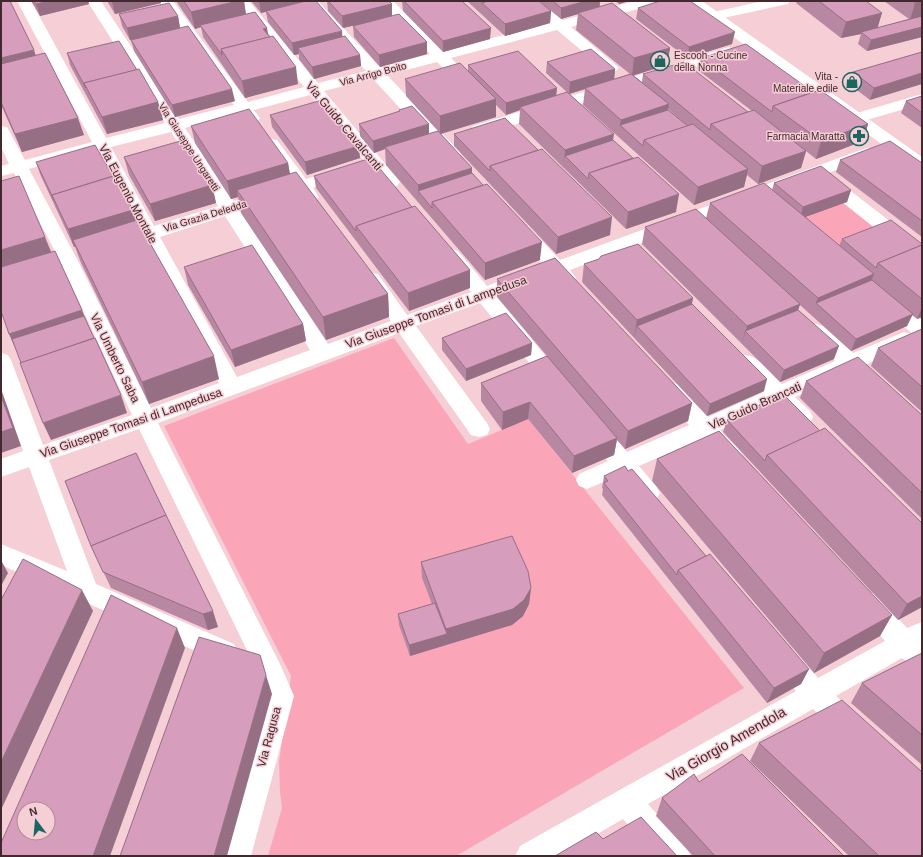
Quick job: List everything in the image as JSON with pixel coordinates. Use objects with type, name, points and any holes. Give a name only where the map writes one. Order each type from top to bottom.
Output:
[{"type":"street","name":"Via Eugenio Montale","points":[[24,1],[232,387]]},
{"type":"street","name":"Via Giuseppe Ungaretti","points":[[94,1],[323,353]]},
{"type":"street","points":[[166,1],[320,211]]},
{"type":"street","name":"Via Guido Cavalcanti","points":[[241,1],[314,89],[382,161],[404,199]]},
{"type":"street","points":[[385,1],[522,138]]},
{"type":"street","points":[[532,1],[635,88]]},
{"type":"street","points":[[596,1],[628,26]]},
{"type":"street","name":"Via Arrigo Boito","points":[[10,169],[652,1]]},
{"type":"street","points":[[693,1],[922,165]]},
{"type":"street","points":[[714,16],[783,1]]},
{"type":"street","points":[[315,5],[376,73],[446,141],[462,165]]},
{"type":"street","points":[[482,26],[516,56]]},
{"type":"street","points":[[446,141],[506,122],[572,108],[687,72],[753,45]]},
{"type":"street","points":[[663,53],[687,72]]},
{"type":"street","points":[[549,88],[572,108]]},
{"type":"street","points":[[856,118],[922,99]]},
{"type":"street","name":"Via Umberto Saba","points":[[1,131],[10,169],[68,259],[145,420],[271,672]]},
{"type":"street","name":"Via Giuseppe Tomasi di Lampedusa","points":[[1,468],[145,420],[404,324],[556,267],[620,236],[692,218],[758,193],[809,167],[892,144]]},
{"type":"street","name":"Via Grazia Deledda","points":[[105,247],[382,161]]},
{"type":"street","points":[[809,167],[922,256]]},
{"type":"street","points":[[509,216],[578,290]]},
{"type":"street","points":[[620,236],[642,258]]},
{"type":"street","points":[[439,240],[569,397]]},
{"type":"street","points":[[362,267],[479,429]]},
{"type":"street","points":[[873,290],[922,331]]},
{"type":"street","points":[[803,320],[883,393]]},
{"type":"street","name":"Via Guido Brancati","points":[[587,480],[922,331]]},
{"type":"street","points":[[735,351],[812,428]]},
{"type":"street","points":[[1,360],[38,456],[86,591],[108,614],[196,652],[271,672]]},
{"type":"street","points":[[657,376],[742,469]]},
{"type":"street","points":[[584,416],[659,506]]},
{"type":"street","points":[[1,554],[21,575],[86,591]]},
{"type":"street","points":[[855,591],[916,645]]},
{"type":"street","name":"Via Giorgio Amendola","points":[[530,856],[626,801],[731,755],[814,694],[916,645]]},
{"type":"street","points":[[774,646],[814,694],[871,745]]},
{"type":"street","name":"Via Ragusa","points":[[236,856],[281,696],[271,672]]},
{"type":"street","points":[[626,801],[676,856]]},
{"type":"shaded area","points":[[847,202],[886,232],[837,251],[800,219]]},
{"type":"shaded area","points":[[394,338],[468,444],[528,419],[744,688],[456,856],[268,856],[282,808],[279,762],[291,676],[164,426]]},
{"type":"building","points":[[1,1],[10,1],[34,50],[1,58]]},
{"type":"building","points":[[34,1],[50,1],[36,4]]},
{"type":"building","points":[[184,1],[238,1],[191,12]]},
{"type":"building","points":[[306,1],[316,1],[342,31],[292,43],[266,11]]},
{"type":"building","points":[[328,1],[389,1],[392,4],[342,16]]},
{"type":"building","points":[[404,1],[462,1],[491,28],[443,41]]},
{"type":"building","points":[[488,1],[539,1],[551,11],[505,24],[482,3]]},
{"type":"building","points":[[553,1],[586,1],[561,8]]},
{"type":"building","points":[[660,1],[690,1],[735,32],[689,47],[638,8]]},
{"type":"building","points":[[819,1],[866,1],[882,13],[846,22]]},
{"type":"building","points":[[169,3],[178,16],[127,28],[119,14]]},
{"type":"building","points":[[612,3],[670,48],[634,58],[578,13]]},
{"type":"building","points":[[255,12],[267,28],[263,29],[270,37],[221,49],[222,55],[200,25]]},
{"type":"building","points":[[399,14],[427,42],[379,55],[353,26]]},
{"type":"building","points":[[922,16],[922,27],[871,40],[861,32]]},
{"type":"building","points":[[188,26],[232,89],[172,105],[131,40]]},
{"type":"building","points":[[273,36],[296,67],[242,81],[221,49]]},
{"type":"building","points":[[345,36],[360,55],[312,67],[298,48]]},
{"type":"building","points":[[119,41],[137,70],[84,83],[86,88],[67,53]]},
{"type":"building","points":[[746,44],[813,92],[773,106],[772,112],[701,58]]},
{"type":"building","points":[[591,49],[615,69],[570,82],[547,62]]},
{"type":"building","points":[[518,51],[557,88],[506,103],[468,65]]},
{"type":"building","points":[[922,52],[922,73],[874,88],[853,72]]},
{"type":"building","points":[[45,53],[78,118],[15,134],[1,102],[1,64]]},
{"type":"building","points":[[684,62],[748,112],[711,124],[710,130],[643,74]]},
{"type":"building","points":[[460,63],[496,99],[440,116],[405,79]]},
{"type":"building","points":[[139,69],[158,102],[102,117],[84,83]]},
{"type":"building","points":[[631,74],[669,104],[621,120],[585,88]]},
{"type":"building","points":[[820,90],[868,124],[821,141],[773,106]]},
{"type":"building","points":[[567,92],[614,134],[565,150],[520,107]]},
{"type":"building","points":[[922,96],[922,113],[906,101]]},
{"type":"building","points":[[322,100],[359,146],[305,162],[270,115]]},
{"type":"building","points":[[412,106],[429,124],[373,141],[359,124],[400,111],[399,110]]},
{"type":"building","points":[[249,109],[288,163],[227,181],[191,126]]},
{"type":"building","points":[[668,110],[688,126],[644,140],[643,146],[620,125]]},
{"type":"building","points":[[754,110],[806,151],[762,166],[711,124]]},
{"type":"building","points":[[505,118],[538,150],[490,166],[490,171],[454,134]]},
{"type":"building","points":[[693,124],[748,169],[698,187],[644,140]]},
{"type":"building","points":[[438,131],[472,168],[418,185],[385,147]]},
{"type":"building","points":[[184,140],[212,185],[150,204],[124,157]]},
{"type":"building","points":[[613,140],[633,158],[589,173],[588,179],[565,156]]},
{"type":"building","points":[[890,141],[922,163],[922,221],[840,160]]},
{"type":"building","points":[[95,145],[113,176],[52,195],[54,200],[36,162]]},
{"type":"building","points":[[542,149],[612,217],[558,237],[490,166]]},
{"type":"building","points":[[638,157],[679,194],[628,212],[589,173]]},
{"type":"building","points":[[371,158],[412,207],[356,226],[356,231],[314,176]]},
{"type":"building","points":[[821,166],[851,190],[803,207],[774,183]]},
{"type":"building","points":[[296,172],[388,294],[323,317],[237,190]]},
{"type":"building","points":[[472,173],[483,185],[432,202],[432,208],[418,191]]},
{"type":"building","points":[[19,176],[45,237],[1,250],[1,181]]},
{"type":"building","points":[[114,176],[133,210],[68,229],[52,195]]},
{"type":"building","points":[[764,183],[874,274],[818,298],[710,203]]},
{"type":"building","points":[[487,184],[542,242],[485,263],[432,202]]},
{"type":"building","points":[[415,206],[470,270],[408,293],[356,226]]},
{"type":"building","points":[[696,209],[800,304],[747,326],[645,227]]},
{"type":"building","points":[[137,220],[214,356],[142,382],[73,240]]},
{"type":"building","points":[[891,220],[922,245],[878,263],[876,268],[842,239]]},
{"type":"building","points":[[638,244],[693,298],[637,320],[584,264],[599,259],[601,256]]},
{"type":"building","points":[[252,245],[303,324],[231,350],[184,267]]},
{"type":"building","points":[[922,245],[922,299],[878,263]]},
{"type":"building","points":[[55,251],[82,310],[9,334],[1,311],[1,267]]},
{"type":"building","points":[[555,258],[692,403],[628,431],[497,279]]},
{"type":"building","points":[[872,280],[913,314],[856,339],[816,303]]},
{"type":"building","points":[[692,304],[767,379],[710,404],[637,326]]},
{"type":"building","points":[[798,310],[839,346],[784,370],[745,331]]},
{"type":"building","points":[[506,313],[532,343],[466,369],[442,338]]},
{"type":"building","points":[[84,316],[94,338],[21,363],[12,339]]},
{"type":"building","points":[[922,329],[922,387],[878,348]]},
{"type":"building","points":[[95,338],[121,395],[43,423],[20,363]]},
{"type":"building","points":[[547,356],[617,438],[574,456],[530,402],[503,412],[481,383]]},
{"type":"building","points":[[858,357],[922,415],[922,493],[806,381]]},
{"type":"building","points":[[783,394],[820,431],[767,455],[765,461],[727,420]]},
{"type":"building","points":[[1,396],[13,428],[1,432]]},
{"type":"building","points":[[825,428],[922,523],[922,596],[907,604],[767,455]]},
{"type":"building","points":[[719,431],[892,615],[824,653],[657,459]]},
{"type":"building","points":[[136,453],[166,515],[91,546],[65,481]]},
{"type":"building","points":[[625,466],[628,471],[632,469],[706,556],[678,570],[677,575],[604,483],[608,481],[604,476]]},
{"type":"building","points":[[166,515],[213,611],[203,614],[103,572],[91,546]]},
{"type":"building","points":[[512,536],[528,571],[531,588],[524,600],[513,609],[446,629],[421,562]]},
{"type":"building","points":[[710,554],[809,669],[774,688],[678,570]]},
{"type":"building","points":[[23,559],[82,590],[1,762],[1,600]]},
{"type":"building","points":[[111,595],[177,628],[93,856],[1,856],[1,843],[16,809],[16,841],[56,841],[56,801],[20,801]]},
{"type":"building","points":[[435,603],[447,634],[409,645],[398,614]]},
{"type":"building","points":[[199,637],[260,655],[266,675],[214,856],[120,856]]},
{"type":"building","points":[[922,653],[922,735],[862,683]]},
{"type":"building","points":[[842,700],[922,772],[922,856],[879,856],[759,743]]},
{"type":"building","points":[[742,754],[844,856],[715,856],[662,798],[694,774],[699,782]]},
{"type":"building","points":[[641,817],[677,856],[555,856],[596,832],[603,839]]},
{"type":"place","name":"Escooh - Cucine della Nonna","points":[[660,61]]},
{"type":"place","name":"Vita - Materiale edile","points":[[852,82]]},
{"type":"place","name":"Farmacia Maratta","points":[[859,136]]}]
